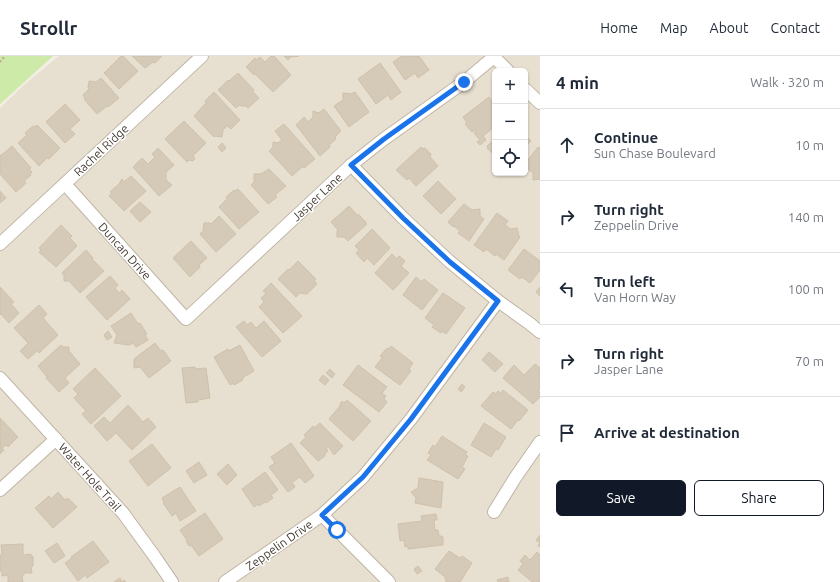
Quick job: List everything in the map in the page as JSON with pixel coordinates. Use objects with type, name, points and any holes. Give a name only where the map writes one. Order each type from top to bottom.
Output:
[{"type":"street","name":"Rachel Ridge","points":[[0,244],[202,56]]},
{"type":"street","points":[[495,56],[505,68]]},
{"type":"street","name":"Jasper Lane","points":[[186,319],[351,165],[384,139],[464,82],[495,56]]},
{"type":"street","points":[[528,92],[540,103]]},
{"type":"street","points":[[351,165],[409,224],[450,262],[498,301],[540,332]]},
{"type":"street","name":"Duncan Drive","points":[[65,184],[186,319]]},
{"type":"street","name":"Zeppelin Drive","points":[[225,582],[322,515],[363,477],[411,419],[498,301]]},
{"type":"street","name":"Water Hole Trail","points":[[0,378],[123,513],[172,582]]},
{"type":"street","points":[[0,490],[56,439]]},
{"type":"street","points":[[494,512],[540,442]]},
{"type":"street","points":[[322,515],[389,582]]},
{"type":"path","points":[[0,62],[5,56]]},
{"type":"shaded area","points":[[59,56],[540,56],[540,582],[0,582],[0,108],[24,85]]},
{"type":"green space","points":[[0,56],[53,56],[0,104]]},
{"type":"building","points":[[121,56],[123,56],[138,71],[119,89],[104,73]]},
{"type":"building","points":[[132,56],[162,56],[155,63],[153,62],[145,68]]},
{"type":"building","points":[[271,56],[274,56],[291,75],[273,92],[246,67],[255,58],[256,60],[260,57],[265,62]]},
{"type":"building","points":[[284,56],[292,56],[288,60]]},
{"type":"building","points":[[402,56],[419,56],[429,70],[418,78],[415,73],[405,80],[393,62]]},
{"type":"building","points":[[380,63],[401,92],[391,100],[388,95],[376,104],[358,79]]},
{"type":"building","points":[[238,73],[254,90],[253,92],[259,98],[248,108],[246,106],[239,105],[236,108],[218,90]]},
{"type":"building","points":[[101,78],[119,98],[97,114],[84,99],[85,98],[83,95],[89,89],[89,81],[96,82]]},
{"type":"building","points":[[214,92],[240,120],[231,129],[227,126],[223,130],[222,137],[214,137],[194,116]]},
{"type":"building","points":[[355,92],[369,112],[349,127],[334,106],[343,100],[343,93],[351,94]]},
{"type":"building","points":[[489,97],[492,101],[492,128],[483,136],[486,140],[480,145],[477,142],[480,140],[474,133],[476,131],[475,130],[472,132],[465,124],[467,123],[463,117]]},
{"type":"building","points":[[65,104],[80,120],[70,129],[75,134],[65,143],[46,122]]},
{"type":"building","points":[[324,109],[341,131],[335,137],[336,139],[329,145],[330,147],[320,156],[296,125],[304,117],[308,122],[313,117],[313,111],[319,113]]},
{"type":"building","points":[[184,121],[206,143],[193,156],[195,159],[193,161],[189,160],[187,162],[165,139]]},
{"type":"building","points":[[284,124],[315,159],[304,168],[298,161],[297,162],[302,167],[292,176],[269,151],[273,147],[273,142],[278,143],[282,140],[275,131]]},
{"type":"building","points":[[37,125],[60,148],[39,166],[18,143],[27,135],[25,133],[33,126],[35,127]]},
{"type":"building","points":[[492,142],[492,153],[487,148],[487,146]]},
{"type":"building","points":[[222,143],[226,148],[222,152],[218,147]]},
{"type":"building","points":[[12,146],[31,168],[29,169],[32,172],[30,174],[31,175],[24,181],[26,183],[16,192],[0,174],[0,156]]},
{"type":"building","points":[[421,147],[423,149],[425,148],[431,154],[430,157],[438,166],[416,186],[409,178],[407,180],[396,170]]},
{"type":"building","points":[[538,147],[540,148],[540,179],[533,180],[533,173],[528,169],[528,160]]},
{"type":"building","points":[[158,148],[174,165],[166,172],[166,180],[172,185],[159,196],[133,167],[142,158],[148,164],[155,157],[152,154]]},
{"type":"building","points":[[269,169],[286,186],[275,195],[277,197],[268,204],[251,185],[254,182],[254,174],[261,174]]},
{"type":"building","points":[[131,176],[146,191],[124,211],[109,196],[112,193],[110,192],[120,183],[122,179],[124,182]]},
{"type":"building","points":[[438,181],[456,199],[441,214],[423,196]]},
{"type":"building","points":[[238,189],[259,212],[239,229],[219,207],[227,199],[226,197],[234,190],[235,191]]},
{"type":"building","points":[[0,191],[6,198],[0,203]]},
{"type":"building","points":[[140,202],[151,212],[140,222],[130,211]]},
{"type":"building","points":[[464,204],[472,210],[480,209],[480,216],[484,219],[469,241],[458,233],[460,231],[448,222]]},
{"type":"building","points":[[349,206],[367,224],[348,241],[344,237],[337,237],[338,230],[331,222]]},
{"type":"building","points":[[497,213],[508,221],[505,225],[511,229],[517,228],[520,237],[504,260],[496,254],[495,256],[486,249],[484,252],[474,245]]},
{"type":"building","points":[[219,216],[236,234],[216,252],[200,234],[204,230],[204,223],[211,224]]},
{"type":"building","points":[[61,225],[72,236],[70,238],[77,246],[56,267],[39,252],[41,250],[39,248]]},
{"type":"building","points":[[372,229],[390,248],[374,265],[367,258],[364,262],[356,253],[359,250],[355,246]]},
{"type":"building","points":[[191,241],[207,258],[199,265],[200,267],[190,277],[173,258]]},
{"type":"building","points":[[524,249],[540,261],[540,270],[530,283],[522,277],[520,279],[508,270]]},
{"type":"building","points":[[86,250],[93,258],[92,259],[104,271],[80,293],[69,281],[64,281],[64,275],[62,273]]},
{"type":"building","points":[[392,254],[397,259],[399,256],[405,261],[401,266],[409,273],[393,290],[375,273]]},
{"type":"building","points":[[298,261],[316,279],[314,281],[317,284],[307,294],[300,293],[296,297],[278,279]]},
{"type":"building","points":[[110,276],[118,285],[115,288],[119,293],[122,290],[130,299],[107,320],[86,297]]},
{"type":"building","points":[[416,277],[422,282],[424,279],[438,290],[422,310],[403,295]]},
{"type":"building","points":[[271,283],[302,316],[283,333],[259,307],[264,302],[261,298],[266,294],[263,291]]},
{"type":"building","points":[[0,287],[14,302],[11,304],[19,313],[9,323],[1,314],[0,315]]},
{"type":"building","points":[[540,287],[540,296],[536,292]]},
{"type":"building","points":[[443,293],[465,308],[446,334],[442,331],[441,333],[432,327],[434,325],[425,318]]},
{"type":"building","points":[[39,305],[47,314],[43,318],[58,335],[39,353],[37,351],[28,359],[20,351],[28,343],[14,328]]},
{"type":"building","points":[[131,313],[147,334],[145,335],[148,340],[136,347],[133,343],[129,345],[114,343],[117,335],[111,326]]},
{"type":"building","points":[[244,321],[247,325],[251,322],[256,328],[264,321],[281,341],[262,357],[236,327]]},
{"type":"building","points":[[108,331],[112,337],[107,340],[104,335]]},
{"type":"building","points":[[155,343],[161,351],[163,350],[171,361],[149,378],[140,367],[134,368],[134,359]]},
{"type":"building","points":[[61,345],[63,347],[69,347],[69,351],[80,364],[65,378],[69,383],[59,392],[46,378],[47,377],[38,366]]},
{"type":"building","points":[[240,345],[254,371],[242,378],[243,380],[234,385],[233,383],[230,385],[214,357],[228,349],[229,351]]},
{"type":"building","points":[[391,346],[413,363],[409,369],[411,371],[400,385],[375,367],[382,358],[380,356],[387,348],[388,349]]},
{"type":"building","points":[[489,352],[503,364],[495,372],[482,360]]},
{"type":"building","points":[[535,364],[540,368],[540,390],[538,391],[540,393],[540,397],[533,404],[503,378],[514,365],[524,375]]},
{"type":"building","points":[[358,365],[387,387],[382,393],[386,396],[384,399],[387,402],[379,412],[343,385]]},
{"type":"building","points":[[195,367],[195,369],[206,368],[210,398],[198,400],[198,402],[186,403],[182,368]]},
{"type":"building","points":[[95,368],[121,396],[91,424],[82,414],[86,411],[74,398],[78,394],[73,389]]},
{"type":"building","points":[[330,369],[335,374],[332,378],[326,373]]},
{"type":"building","points":[[323,375],[329,380],[325,385],[319,380]]},
{"type":"building","points":[[462,384],[465,387],[461,392],[458,389]]},
{"type":"building","points":[[503,390],[528,410],[511,429],[481,406],[493,392],[496,394],[498,391],[501,393]]},
{"type":"building","points":[[347,400],[371,421],[353,441],[329,419],[340,406],[341,402],[346,402]]},
{"type":"building","points":[[128,405],[143,422],[148,418],[156,427],[132,450],[116,433],[107,441],[94,426],[104,417],[110,423]]},
{"type":"building","points":[[0,418],[18,437],[8,447],[6,445],[2,448],[4,450],[0,454]]},
{"type":"building","points":[[320,423],[343,446],[334,455],[328,446],[326,448],[328,451],[325,456],[318,461],[300,443],[306,437],[304,435],[313,426],[314,428]]},
{"type":"building","points":[[484,423],[506,437],[498,450],[496,449],[491,457],[471,445]]},
{"type":"building","points":[[442,436],[467,452],[465,455],[468,456],[462,467],[465,469],[458,479],[427,460],[431,455],[428,453],[433,445],[435,447]]},
{"type":"building","points":[[291,443],[314,476],[305,483],[300,477],[292,482],[295,487],[288,492],[269,467],[275,463],[271,457]]},
{"type":"building","points":[[152,444],[171,468],[148,486],[129,461]]},
{"type":"building","points":[[199,462],[207,475],[194,483],[186,471]]},
{"type":"building","points":[[228,464],[237,475],[227,485],[217,474]]},
{"type":"building","points":[[265,472],[278,490],[271,495],[273,498],[266,503],[265,502],[259,506],[258,504],[254,507],[242,489]]},
{"type":"building","points":[[419,478],[443,482],[441,508],[415,503],[416,498],[411,492],[418,488]]},
{"type":"building","points":[[180,487],[196,511],[180,521],[176,513],[172,516],[163,503],[162,498]]},
{"type":"building","points":[[58,492],[65,500],[68,498],[77,507],[53,528],[35,508],[49,496],[51,499]]},
{"type":"building","points":[[205,513],[223,539],[199,556],[191,545],[189,546],[180,530]]},
{"type":"building","points":[[436,514],[437,520],[434,520],[435,530],[438,530],[439,536],[443,537],[443,545],[408,549],[408,546],[405,547],[404,540],[400,541],[398,524],[422,521],[421,516]]},
{"type":"building","points":[[540,535],[540,543],[536,540]]},
{"type":"building","points":[[93,541],[109,562],[87,578],[85,575],[78,581],[65,563]]},
{"type":"building","points":[[57,543],[65,556],[54,563],[45,551]]},
{"type":"building","points":[[23,544],[23,555],[31,554],[31,557],[33,556],[33,566],[31,567],[32,573],[24,573],[24,575],[22,575],[23,582],[8,582],[8,575],[2,576],[2,571],[0,571],[0,555],[2,555],[1,545]]},
{"type":"building","points":[[449,551],[460,558],[462,556],[472,563],[460,582],[446,582],[445,577],[435,569]]},
{"type":"building","points":[[537,552],[540,555],[540,582],[532,582],[518,570],[523,564],[520,561],[525,555],[530,560]]},
{"type":"building","points":[[418,566],[422,571],[417,574],[414,569]]},
{"type":"building","points":[[508,577],[509,582],[498,582],[497,580]]},
{"type":"building","points":[[120,578],[122,582],[114,582]]},
{"type":"route","points":[[337,530],[322,515],[363,477],[411,419],[498,301],[450,262],[403,218],[351,165],[384,139],[464,82]]}]
